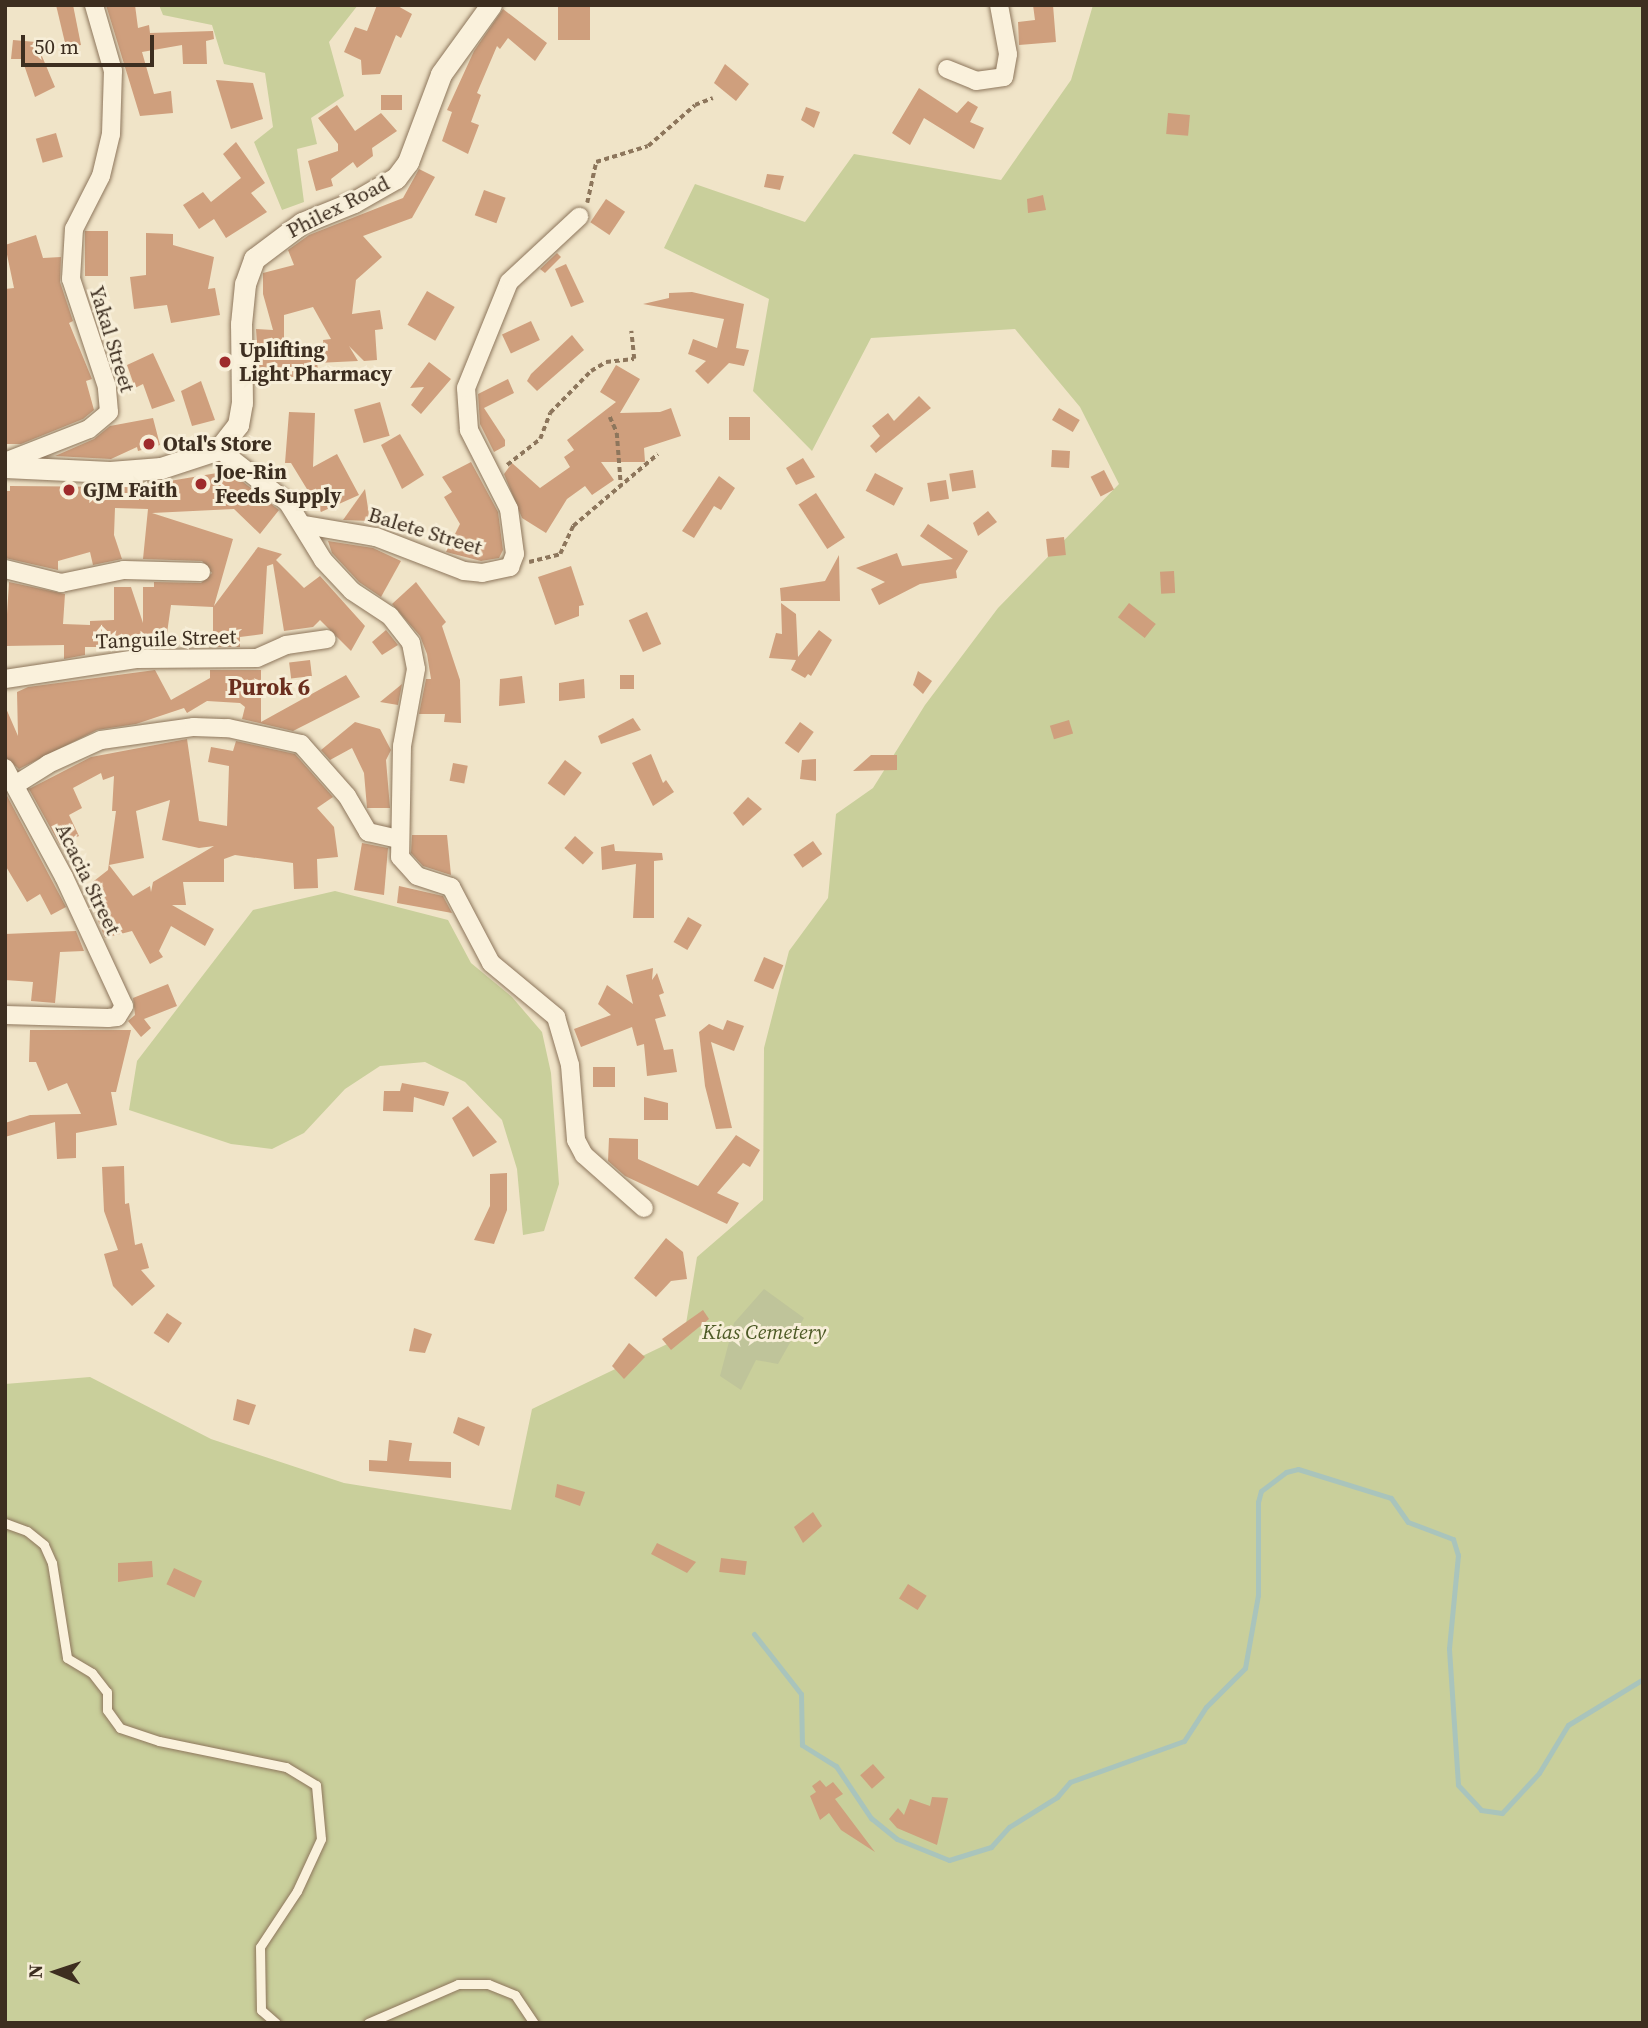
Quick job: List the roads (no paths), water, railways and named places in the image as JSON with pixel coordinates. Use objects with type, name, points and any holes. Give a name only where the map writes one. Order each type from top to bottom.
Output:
[{"type":"street","name":"Yakal Street","points":[[5,461],[89,429],[109,412],[107,387],[71,279],[74,229],[101,176],[111,134],[113,71],[94,5]]},
{"type":"street","name":"Philex Road","points":[[219,449],[237,425],[242,403],[241,324],[245,285],[254,259],[302,223],[383,188],[396,178],[408,162],[441,74],[491,5]]},
{"type":"street","points":[[947,69],[976,81],[1004,77],[1008,54],[999,5]]},
{"type":"street","name":"Balete Street","points":[[305,526],[376,537],[464,571],[482,573],[510,566],[515,554],[509,509],[469,430],[465,405],[469,377],[509,282],[579,217]]},
{"type":"street","points":[[5,467],[110,472],[161,468],[219,449],[288,503],[305,526],[323,560],[352,591],[390,616],[416,656],[402,746],[398,839],[406,867],[455,892],[491,963],[556,1017],[570,1065],[576,1140],[584,1155],[644,1208]]},
{"type":"street","points":[[5,569],[61,583],[124,570],[201,572]]},
{"type":"street","name":"Tanguile Street","points":[[5,679],[137,659],[257,658],[286,645],[327,639]]},
{"type":"street","points":[[15,785],[48,764],[101,740],[194,727],[228,728],[301,744],[347,796],[368,832],[398,839]]},
{"type":"street","name":"Acacia Street","points":[[5,768],[64,877],[123,1012],[108,1018],[5,1015]]},
{"type":"lane","points":[[5,1523],[27,1531],[44,1545],[52,1563],[67,1658],[92,1672],[107,1692],[107,1710],[120,1728],[159,1741],[286,1767],[316,1785],[321,1839],[297,1891],[260,1947],[261,2010],[276,2023]]},
{"type":"lane","points":[[368,2023],[458,1984],[488,1984],[515,1995],[534,2023]]},
{"type":"waterway","points":[[754,1634],[801,1694],[802,1745],[836,1766],[871,1818],[897,1839],[949,1860],[991,1847],[1009,1827],[1057,1797],[1070,1782],[1184,1741],[1206,1707],[1245,1668],[1258,1595],[1258,1502],[1261,1491],[1286,1472],[1298,1469],[1391,1498],[1408,1522],[1453,1539],[1458,1555],[1449,1649],[1458,1785],[1481,1810],[1502,1813],[1539,1773],[1568,1725],[1643,1679]]},
{"type":"place","name":"Uplifting Light Pharmacy","points":[[225,362]]},
{"type":"place","name":"Otal's Store","points":[[149,444]]},
{"type":"place","name":"Joe-Rin Feeds Supply","points":[[201,484]]},
{"type":"place","name":"GJM Faith","points":[[69,490]]},
{"type":"district","name":"Purok 6","points":[[269,687]]},
{"type":"park label","name":"Kias Cemetery","points":[[764,1332]]}]
